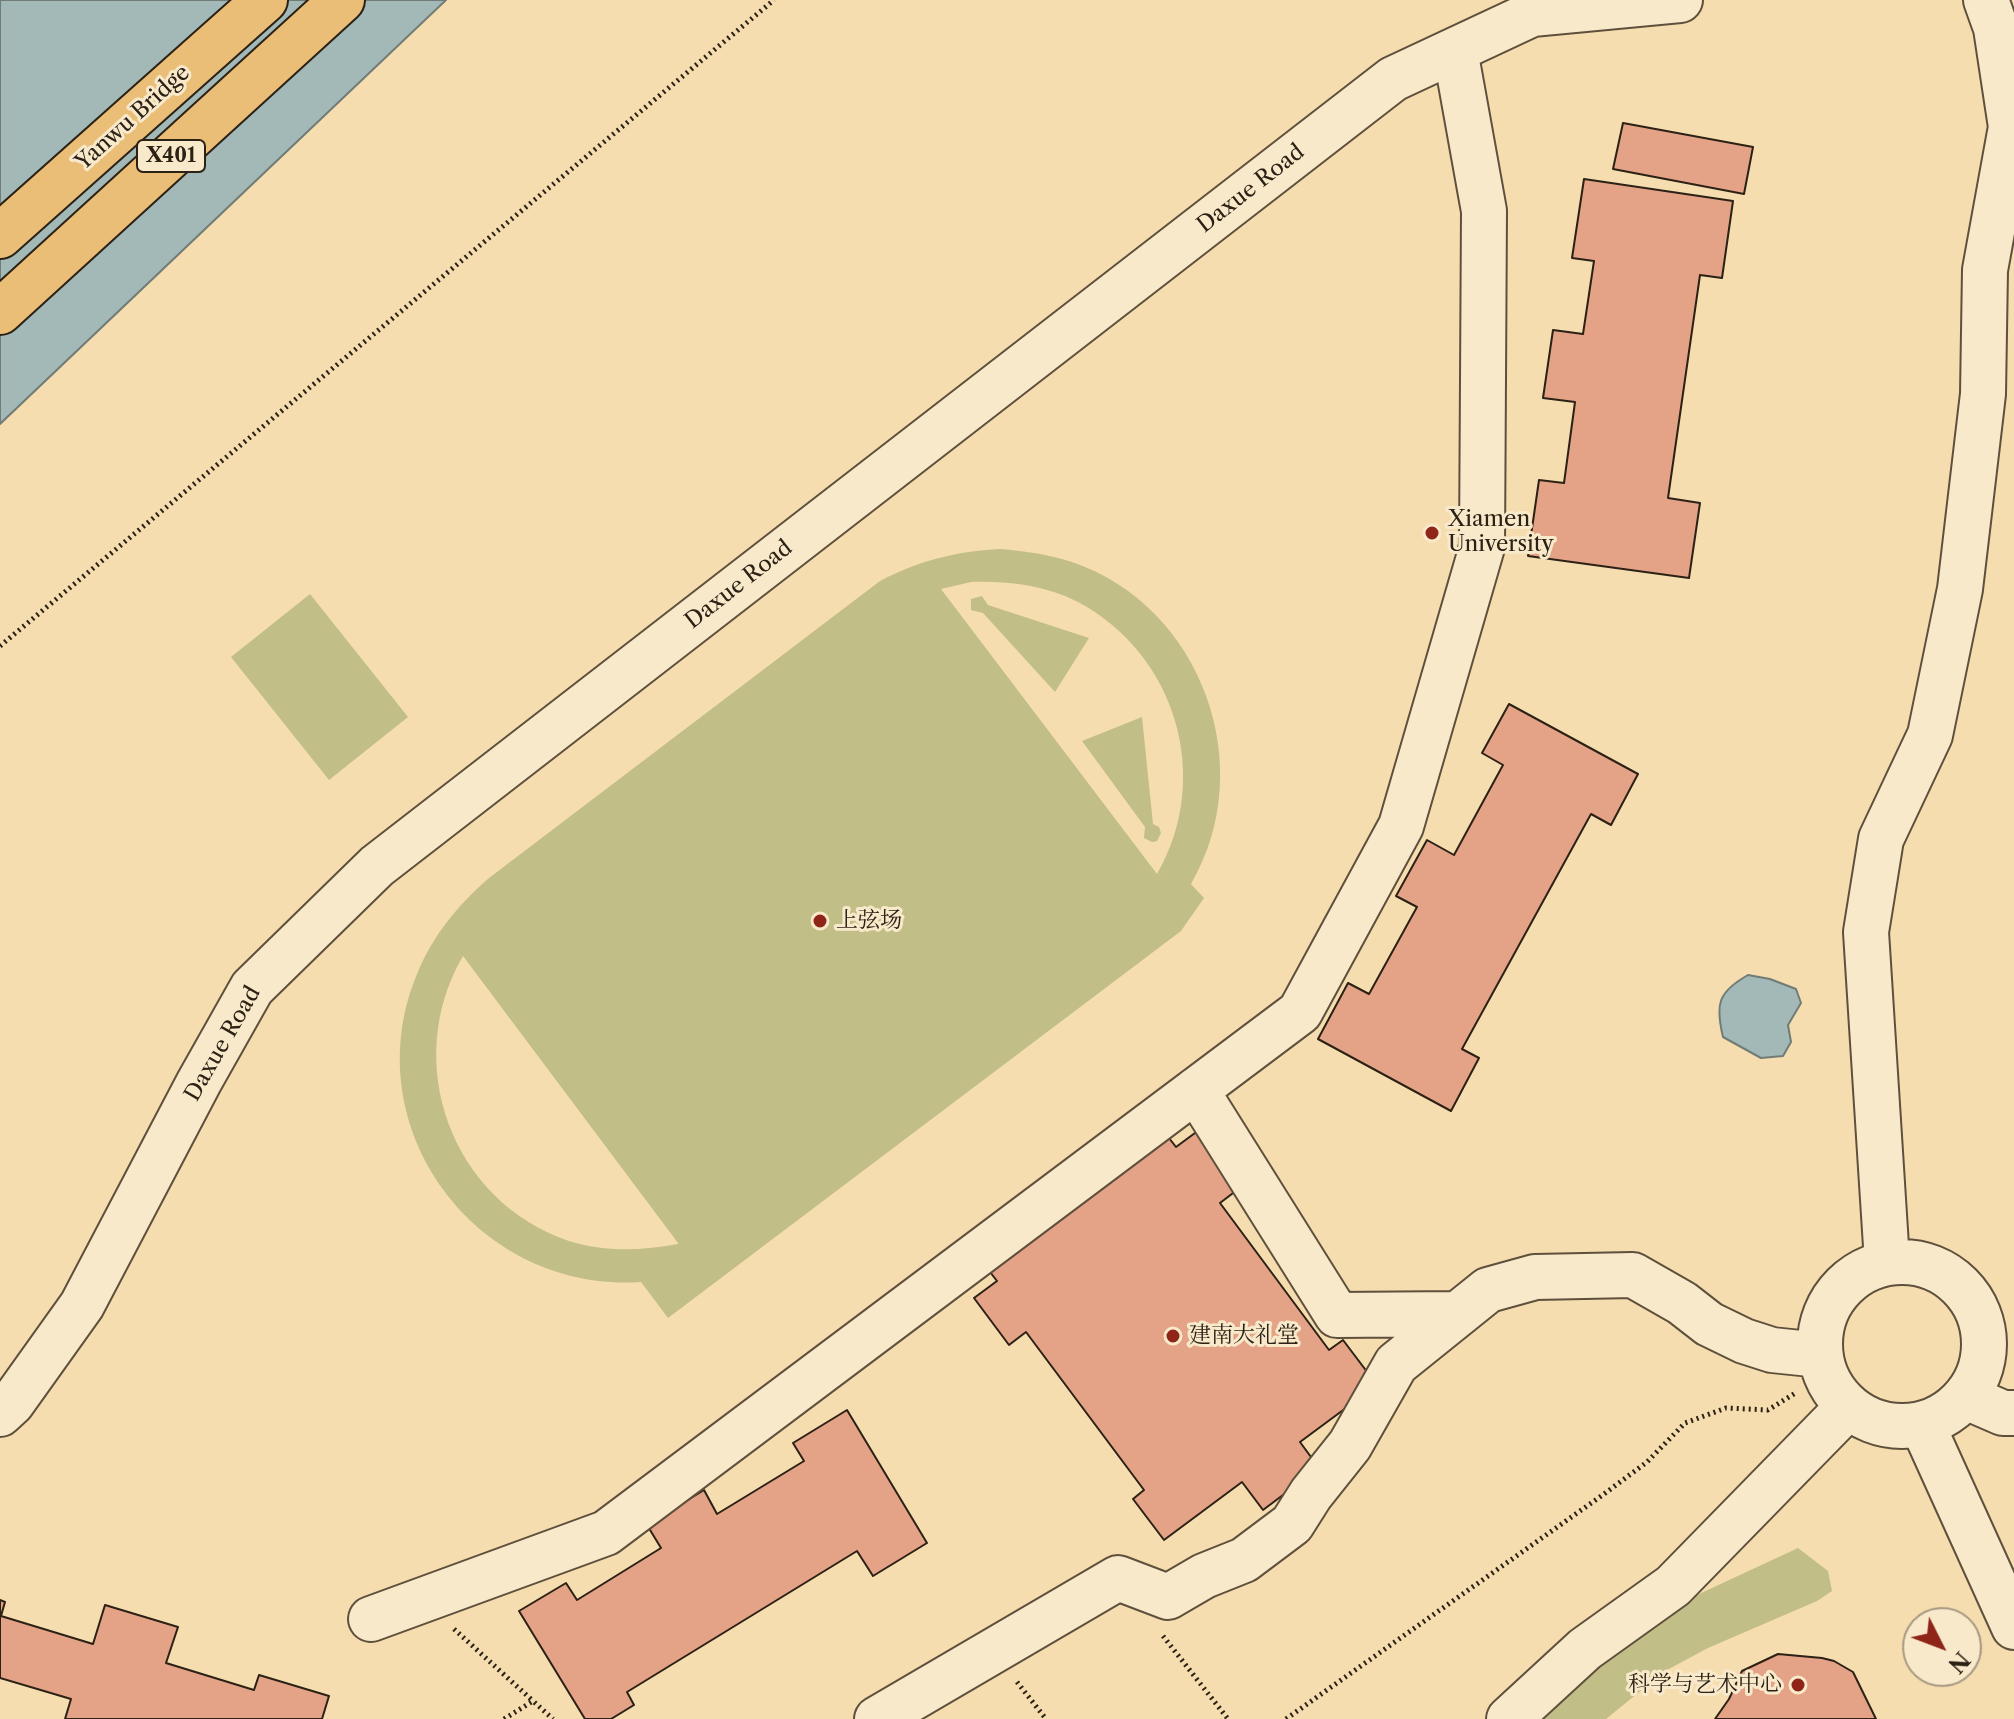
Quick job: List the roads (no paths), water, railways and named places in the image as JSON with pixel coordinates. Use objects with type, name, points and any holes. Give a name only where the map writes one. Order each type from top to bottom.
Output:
[{"type":"highway","name":"Yanwu Bridge","points":[[0,236],[265,0]]},
{"type":"highway","name":"X401","points":[[0,312],[342,0]]},
{"type":"street","name":"Daxue Road","points":[[0,1414],[12,1403],[82,1305],[252,988],[377,866],[1393,79],[1532,14],[1680,0]]},
{"type":"street","points":[[1887,1262],[1866,932],[1881,839],[1930,735],[1960,589],[1983,394],[1985,270],[2011,127],[1996,28],[1986,0]]},
{"type":"street","points":[[371,1619],[606,1533],[1300,1012],[1401,826],[1482,547],[1484,211],[1455,50]]},
{"type":"street","points":[[1196,1090],[1337,1315],[1457,1314]]},
{"type":"street","points":[[877,1719],[1118,1578],[1168,1597],[1204,1576],[1244,1560],[1292,1524],[1311,1494],[1350,1445],[1396,1364],[1488,1290],[1535,1277],[1633,1275],[1682,1303],[1709,1324],[1831,1379],[1870,1420],[1895,1426],[1922,1424],[1945,1414],[1966,1397],[1980,1371],[1985,1343],[1980,1315],[1965,1290],[1943,1271],[1916,1262],[1887,1262],[1858,1274],[1835,1295],[1822,1324],[1831,1379],[1673,1586],[1585,1649],[1509,1719]]},
{"type":"street","points":[[1966,1397],[2003,1413],[2014,1413]]},
{"type":"street","points":[[1922,1424],[2001,1569],[2014,1627]]},
{"type":"water","points":[[0,0],[446,0],[0,424]]},
{"type":"water","points":[[1748,975],[1796,989],[1801,1003],[1788,1025],[1791,1042],[1783,1056],[1761,1058],[1723,1037],[1719,1016],[1721,1000],[1730,987]]},
{"type":"place","name":"Xiamen University","points":[[1432,533]]},
{"type":"place","name":"上弦场","points":[[820,921]]},
{"type":"place","name":"建南大礼堂","points":[[1173,1336]]},
{"type":"place","name":"科学与艺术中心","points":[[1798,1685]]}]
